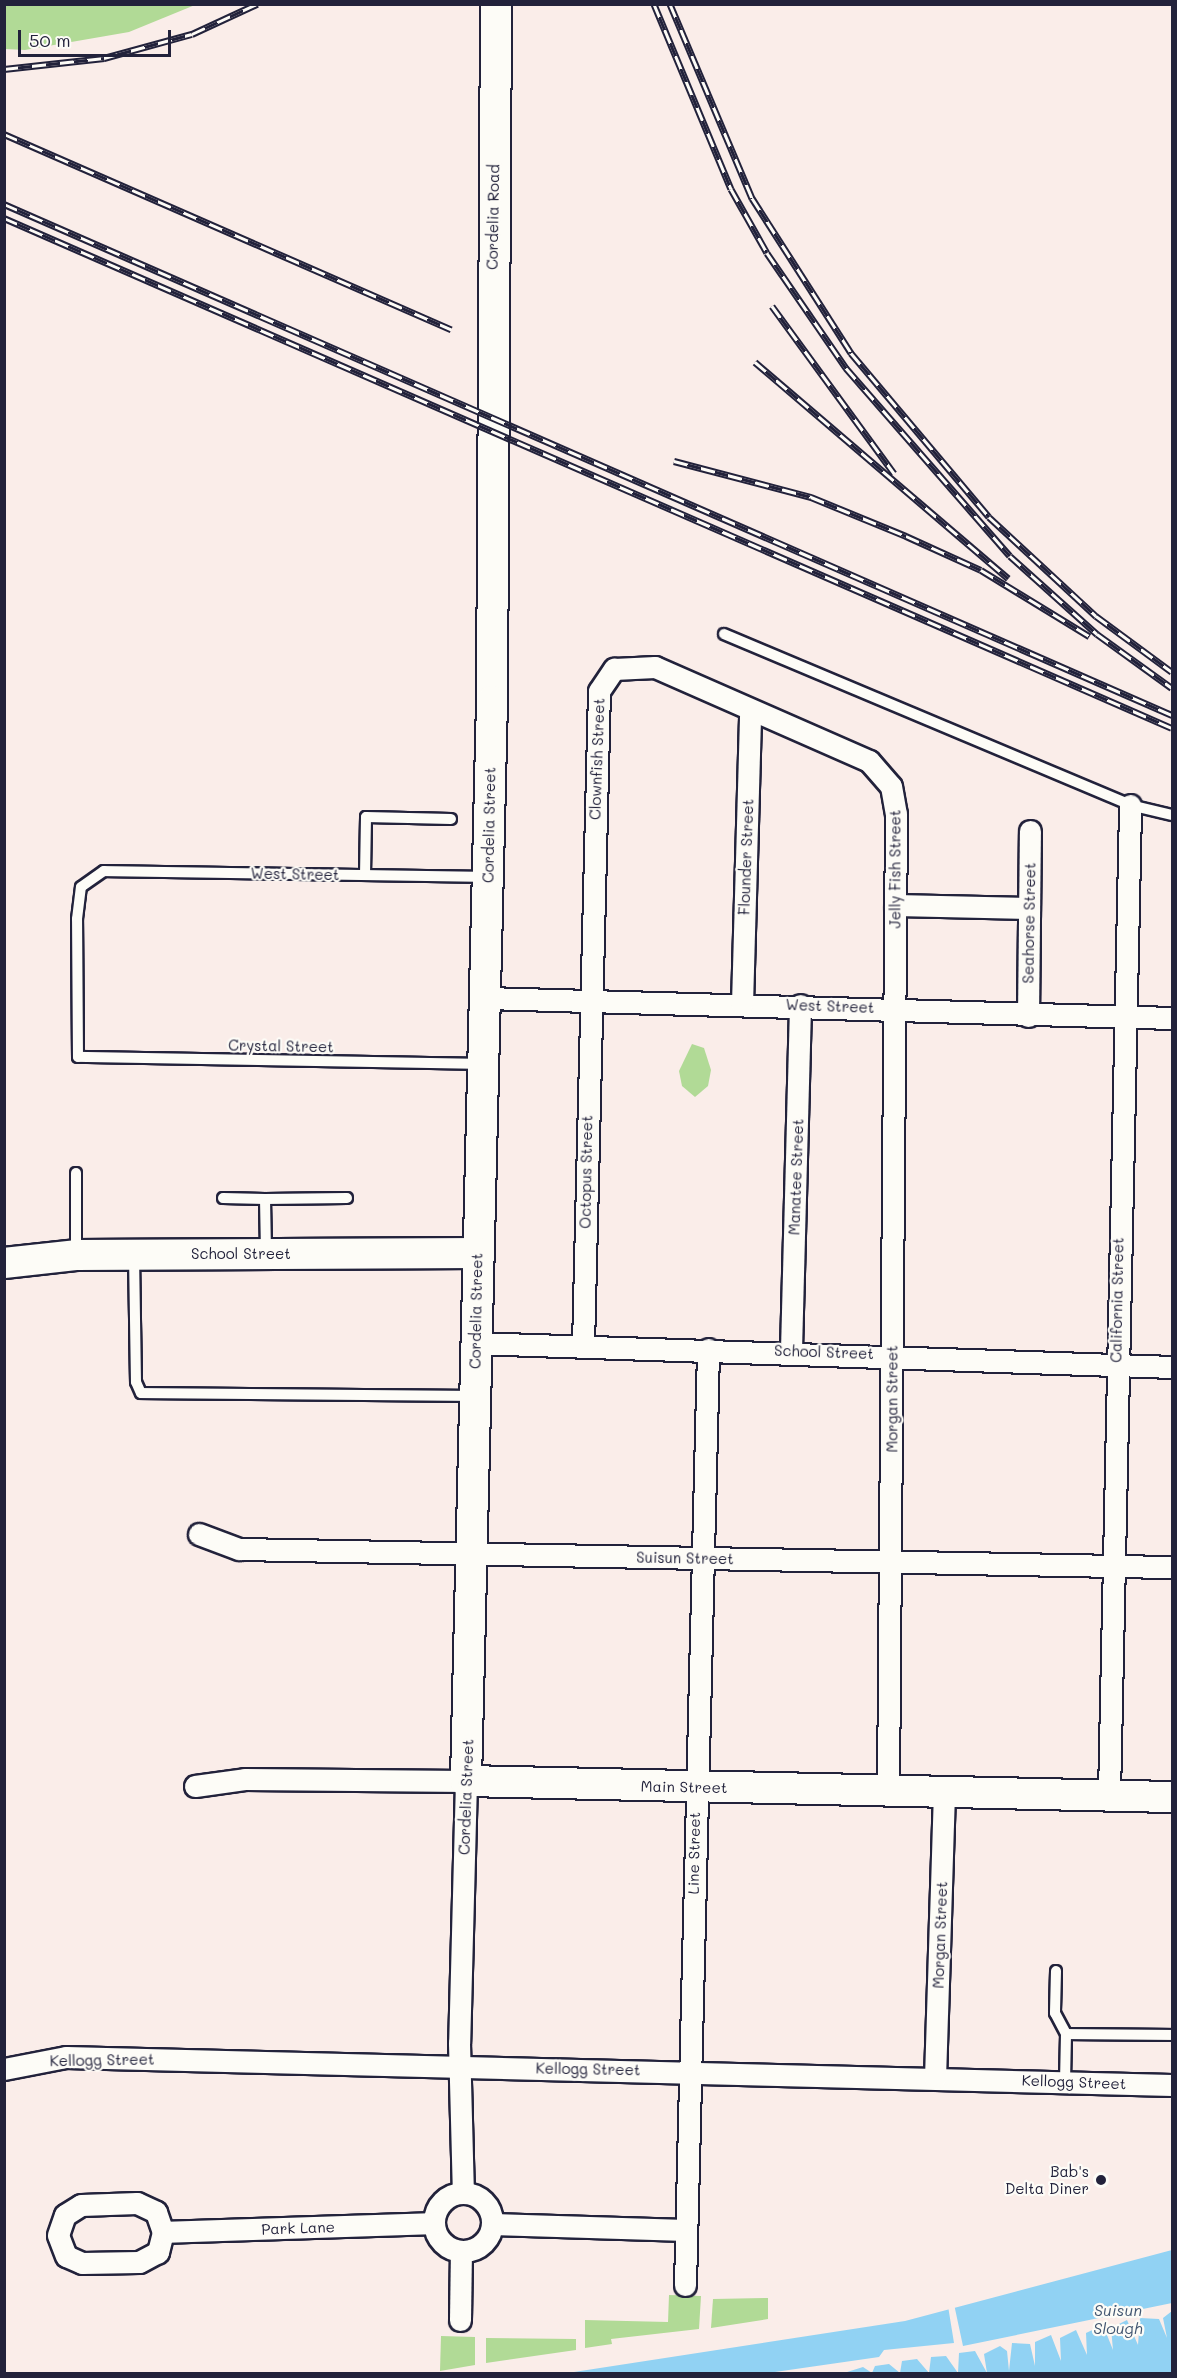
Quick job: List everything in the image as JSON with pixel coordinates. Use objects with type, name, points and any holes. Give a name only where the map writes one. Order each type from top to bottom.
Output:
[{"type":"main road","name":"Cordelia Road","points":[[490,429],[496,4]]},
{"type":"main road","name":"Cordelia Street","points":[[466,1781],[475,1343],[486,998],[490,429]]},
{"type":"main road","name":"School Street","points":[[4,1263],[76,1255],[478,1253]]},
{"type":"main road","name":"Main Street","points":[[466,1781],[1173,1797]]},
{"type":"street","name":"Clownfish Street","points":[[590,1000],[597,723],[603,678],[629,665],[655,667],[750,710]]},
{"type":"street","name":"Jelly Fish Street","points":[[750,710],[869,761],[887,775],[896,814],[894,1008]]},
{"type":"street","name":"Flounder Street","points":[[742,1004],[750,710]]},
{"type":"street","name":"California Street","points":[[1109,1795],[1123,1017],[1130,805]]},
{"type":"street","name":"Seahorse Street","points":[[1028,1016],[1030,831]]},
{"type":"street","points":[[896,905],[1029,908]]},
{"type":"street","name":"West Street","points":[[486,998],[894,1008],[1028,1016],[1173,1018]]},
{"type":"street","name":"Octopus Street","points":[[583,1345],[590,1000]]},
{"type":"street","name":"Manatee Street","points":[[791,1350],[800,1005]]},
{"type":"street","name":"Morgan Street","points":[[888,1790],[894,1008]]},
{"type":"street","name":"School Street","points":[[475,1343],[791,1350],[893,1354],[914,1360],[1173,1367]]},
{"type":"street","name":"Line Street","points":[[685,2285],[708,1349]]},
{"type":"street","name":"Suisun Street","points":[[199,1534],[239,1549],[1173,1567]]},
{"type":"street","name":"Main Street","points":[[195,1786],[245,1779],[466,1781]]},
{"type":"street","name":"Cordelia Street","points":[[463,2193],[462,2066],[466,1781]]},
{"type":"street","name":"Morgan Street","points":[[935,2078],[944,1791]]},
{"type":"street","name":"Kellogg Street","points":[[4,2069],[66,2057],[1173,2085]]},
{"type":"street","points":[[463,2193],[487,2206],[492,2224],[485,2241],[461,2251],[439,2239],[434,2223],[446,2198],[463,2193]]},
{"type":"street","points":[[137,2203],[156,2212],[163,2232],[158,2252],[139,2262],[82,2263],[66,2256],[58,2235],[65,2215],[81,2205],[137,2203]]},
{"type":"street","name":"Park Lane","points":[[163,2232],[434,2223]]},
{"type":"street","points":[[492,2224],[686,2230]]},
{"type":"street","points":[[460,2320],[461,2251]]},
{"type":"lane","points":[[724,634],[1130,805],[1173,815]]},
{"type":"lane","points":[[365,875],[366,818],[451,819]]},
{"type":"lane","name":"West Street","points":[[78,1057],[81,887],[104,871],[487,877]]},
{"type":"lane","name":"Crystal Street","points":[[78,1057],[483,1064]]},
{"type":"lane","points":[[76,1173],[76,1255]]},
{"type":"lane","points":[[224,1198],[347,1198]]},
{"type":"lane","points":[[265,1199],[266,1254]]},
{"type":"lane","points":[[134,1255],[136,1382],[141,1393],[474,1396]]},
{"type":"lane","points":[[1056,1971],[1056,2013],[1066,2034],[1065,2081]]},
{"type":"lane","points":[[1066,2034],[1173,2035]]},
{"type":"green space","points":[[5,4],[195,5],[129,32],[25,50],[5,49]]},
{"type":"green space","points":[[692,1044],[704,1048],[711,1070],[708,1086],[695,1097],[682,1086],[679,1071]]},
{"type":"green space","points":[[669,2295],[701,2296],[699,2329],[611,2339],[612,2344],[585,2348],[585,2320],[668,2322]]},
{"type":"green space","points":[[768,2298],[768,2319],[711,2328],[713,2299]]},
{"type":"green space","points":[[441,2336],[475,2337],[475,2365],[440,2371]]},
{"type":"green space","points":[[486,2338],[576,2339],[576,2350],[486,2363]]},
{"type":"water","name":"Suisun Slough","points":[[1172,2250],[1172,2373],[561,2374],[905,2321]]},
{"type":"pier","points":[[1172,2303],[1172,2311],[1163,2318],[1167,2338],[1159,2319],[1140,2318],[1138,2345],[1127,2320],[1111,2328],[1113,2350],[1103,2325],[1086,2333],[1087,2355],[1076,2330],[1060,2338],[1061,2361],[1051,2335],[1035,2342],[1035,2366],[1030,2344],[1012,2343],[1009,2371],[1007,2351],[1000,2346],[984,2354],[987,2373],[975,2351],[959,2353],[958,2373],[946,2356],[931,2357],[929,2373],[917,2359],[902,2361],[900,2373],[889,2364],[875,2366],[872,2373],[863,2367],[844,2373],[768,2373],[879,2357],[884,2350],[954,2343],[948,2306],[954,2304],[963,2346]]},
{"type":"railway","points":[[4,69],[104,58],[192,34],[257,4]]},
{"type":"railway","points":[[654,4],[731,189],[767,253],[846,368],[1010,556],[1097,634],[1172,688]]},
{"type":"railway","points":[[670,4],[752,198],[851,353],[989,517],[1096,616],[1172,672]]},
{"type":"railway","points":[[4,134],[451,329]]},
{"type":"railway","points":[[4,204],[1172,715]]},
{"type":"railway","points":[[4,218],[1172,728]]},
{"type":"railway","points":[[772,306],[894,473]]},
{"type":"railway","points":[[755,362],[1008,578]]},
{"type":"railway","points":[[674,461],[811,497],[906,536],[981,570],[1089,636]]},
{"type":"place","name":"Bab's Delta Diner","points":[[1101,2180]]}]
